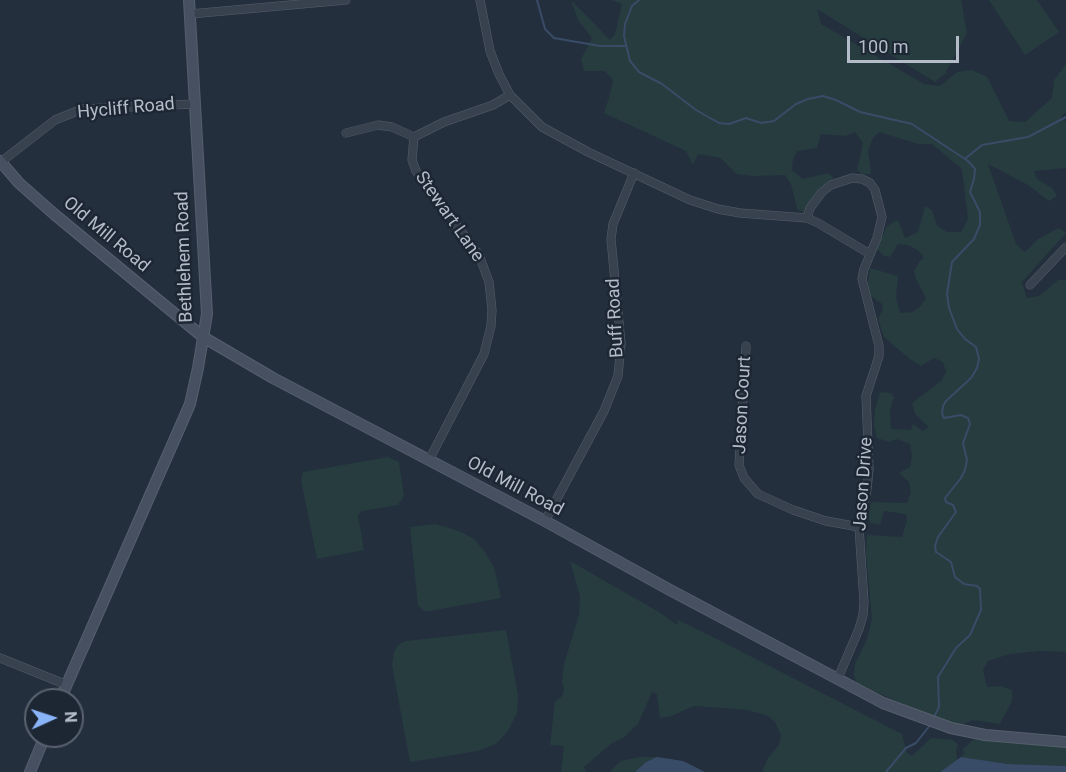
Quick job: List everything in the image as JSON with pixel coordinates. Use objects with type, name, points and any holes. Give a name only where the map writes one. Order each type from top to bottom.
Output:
[{"type":"street","name":"Bethlehem Road","points":[[66,688],[189,404],[203,337],[207,314],[189,0]]},
{"type":"street","points":[[190,14],[346,0]]},
{"type":"street","points":[[480,0],[490,51],[510,95],[551,133],[690,200],[718,209],[762,216],[807,219],[818,223],[870,254]]},
{"type":"street","points":[[346,133],[378,125],[392,127],[414,137],[444,122],[484,109],[510,95]]},
{"type":"street","name":"Hycliff Road","points":[[0,162],[55,120],[82,109],[195,104]]},
{"type":"street","name":"Stewart Lane","points":[[414,137],[412,160],[416,171],[479,255],[489,282],[492,310],[491,326],[484,354],[429,460]]},
{"type":"street","name":"Old Mill Road","points":[[0,162],[19,183],[54,214],[203,337],[273,378],[883,703],[951,728],[1008,738],[1066,742]]},
{"type":"street","name":"Buff Road","points":[[545,521],[604,411],[618,376],[621,335],[611,238],[613,224],[634,173]]},
{"type":"street","name":"Jason Drive","points":[[807,219],[815,200],[831,185],[852,178],[870,183],[875,190],[882,217],[862,279],[879,346],[879,356],[866,396],[869,469],[859,527],[863,615],[838,678]]},
{"type":"street","points":[[1030,285],[1066,247]]},
{"type":"street","name":"Jason Court","points":[[746,346],[739,465],[744,478],[758,494],[793,510],[826,521],[859,527]]},
{"type":"street","points":[[0,658],[67,685]]},
{"type":"street","points":[[30,772],[40,748]]},
{"type":"green space","points":[[571,0],[610,40],[615,34],[622,4],[611,0],[961,0],[967,33],[945,74],[935,82],[817,9],[821,24],[924,84],[940,86],[957,72],[972,70],[987,77],[1009,121],[1025,122],[1052,98],[1054,80],[1066,64],[1066,112],[1061,117],[1066,122],[1066,168],[1034,171],[1037,179],[1052,188],[1057,196],[1049,201],[1028,185],[988,164],[1016,244],[1025,252],[1038,239],[1059,228],[1066,233],[1022,282],[1027,298],[1039,296],[1058,280],[1066,280],[1066,652],[1040,651],[1009,654],[988,661],[983,670],[987,687],[1001,686],[1012,690],[1012,701],[1000,724],[973,720],[958,726],[911,708],[856,682],[854,674],[855,664],[867,639],[872,619],[866,553],[867,535],[902,537],[907,520],[906,514],[884,511],[880,525],[871,523],[868,518],[871,502],[907,503],[911,492],[909,482],[899,473],[910,467],[912,456],[910,444],[897,439],[889,442],[877,438],[874,425],[880,392],[891,393],[894,398],[890,409],[891,429],[911,430],[913,424],[923,431],[929,427],[915,414],[912,403],[941,381],[946,372],[943,362],[934,358],[921,366],[884,337],[878,319],[883,309],[882,304],[870,295],[868,283],[870,268],[898,276],[896,297],[900,313],[912,312],[920,307],[926,298],[914,271],[924,258],[918,250],[908,245],[898,244],[890,257],[884,256],[877,249],[887,226],[898,220],[905,238],[918,232],[925,206],[932,210],[937,226],[947,232],[961,232],[968,219],[962,169],[932,144],[918,144],[879,132],[873,138],[868,151],[871,174],[862,174],[857,170],[863,143],[855,132],[845,136],[821,134],[817,148],[797,151],[793,159],[792,170],[803,179],[828,173],[834,178],[819,188],[805,213],[797,209],[791,184],[785,175],[736,174],[721,158],[698,154],[693,165],[686,151],[604,113],[613,80],[605,71],[584,71],[581,59],[592,38],[578,20]]},
{"type":"green space","points":[[989,0],[1037,0],[1059,32],[1025,55]]},
{"type":"green space","points":[[388,457],[399,462],[404,496],[398,505],[362,511],[358,515],[364,550],[317,559],[301,480],[303,472]]},
{"type":"green space","points":[[436,524],[459,531],[474,539],[494,567],[501,598],[430,611],[424,611],[418,606],[410,527]]},
{"type":"green space","points":[[570,561],[659,612],[677,625],[678,620],[902,734],[907,753],[912,756],[931,738],[953,740],[958,745],[957,760],[940,772],[762,772],[768,758],[779,745],[781,735],[775,722],[768,716],[748,710],[694,706],[660,718],[657,694],[652,692],[638,724],[584,767],[586,772],[561,772],[564,746],[550,745],[555,702],[562,696],[564,690],[562,681],[564,664],[579,615],[580,596]]},
{"type":"green space","points":[[506,630],[518,695],[517,713],[508,731],[496,744],[478,751],[410,762],[392,665],[394,652],[398,645],[406,641]]},
{"type":"green space","points":[[973,740],[1066,747],[1066,766],[1007,764],[961,757],[965,753],[962,750]]},
{"type":"green space","points":[[640,757],[657,757],[646,762],[635,772],[610,772],[620,761]]},
{"type":"water","points":[[657,757],[683,761],[705,772],[635,772],[646,762]]},
{"type":"water","points":[[961,757],[1008,764],[1066,766],[1066,772],[940,772]]},
{"type":"waterway","points":[[537,0],[545,29],[554,38],[600,46],[626,46]]},
{"type":"waterway","points":[[639,0],[632,6],[625,24],[624,36],[630,61],[639,72],[662,84],[696,110],[719,123],[729,124],[746,118],[761,123],[774,121],[796,104],[823,96],[860,112],[912,124],[968,161],[975,169],[970,192],[980,212],[980,225],[974,239],[952,262],[947,294],[949,308],[957,329],[976,347],[979,359],[971,378],[943,406],[944,418],[961,415],[968,418],[970,424],[963,443],[967,460],[965,470],[945,498],[946,502],[953,505],[956,512],[938,537],[935,546],[936,552],[951,562],[955,577],[964,584],[977,586],[980,589],[981,610],[970,635],[956,648],[938,677],[939,707],[933,719]]},
{"type":"waterway","points":[[966,158],[982,145],[1028,137],[1066,117]]},
{"type":"waterway","points":[[886,772],[906,748],[916,743],[931,724]]}]
